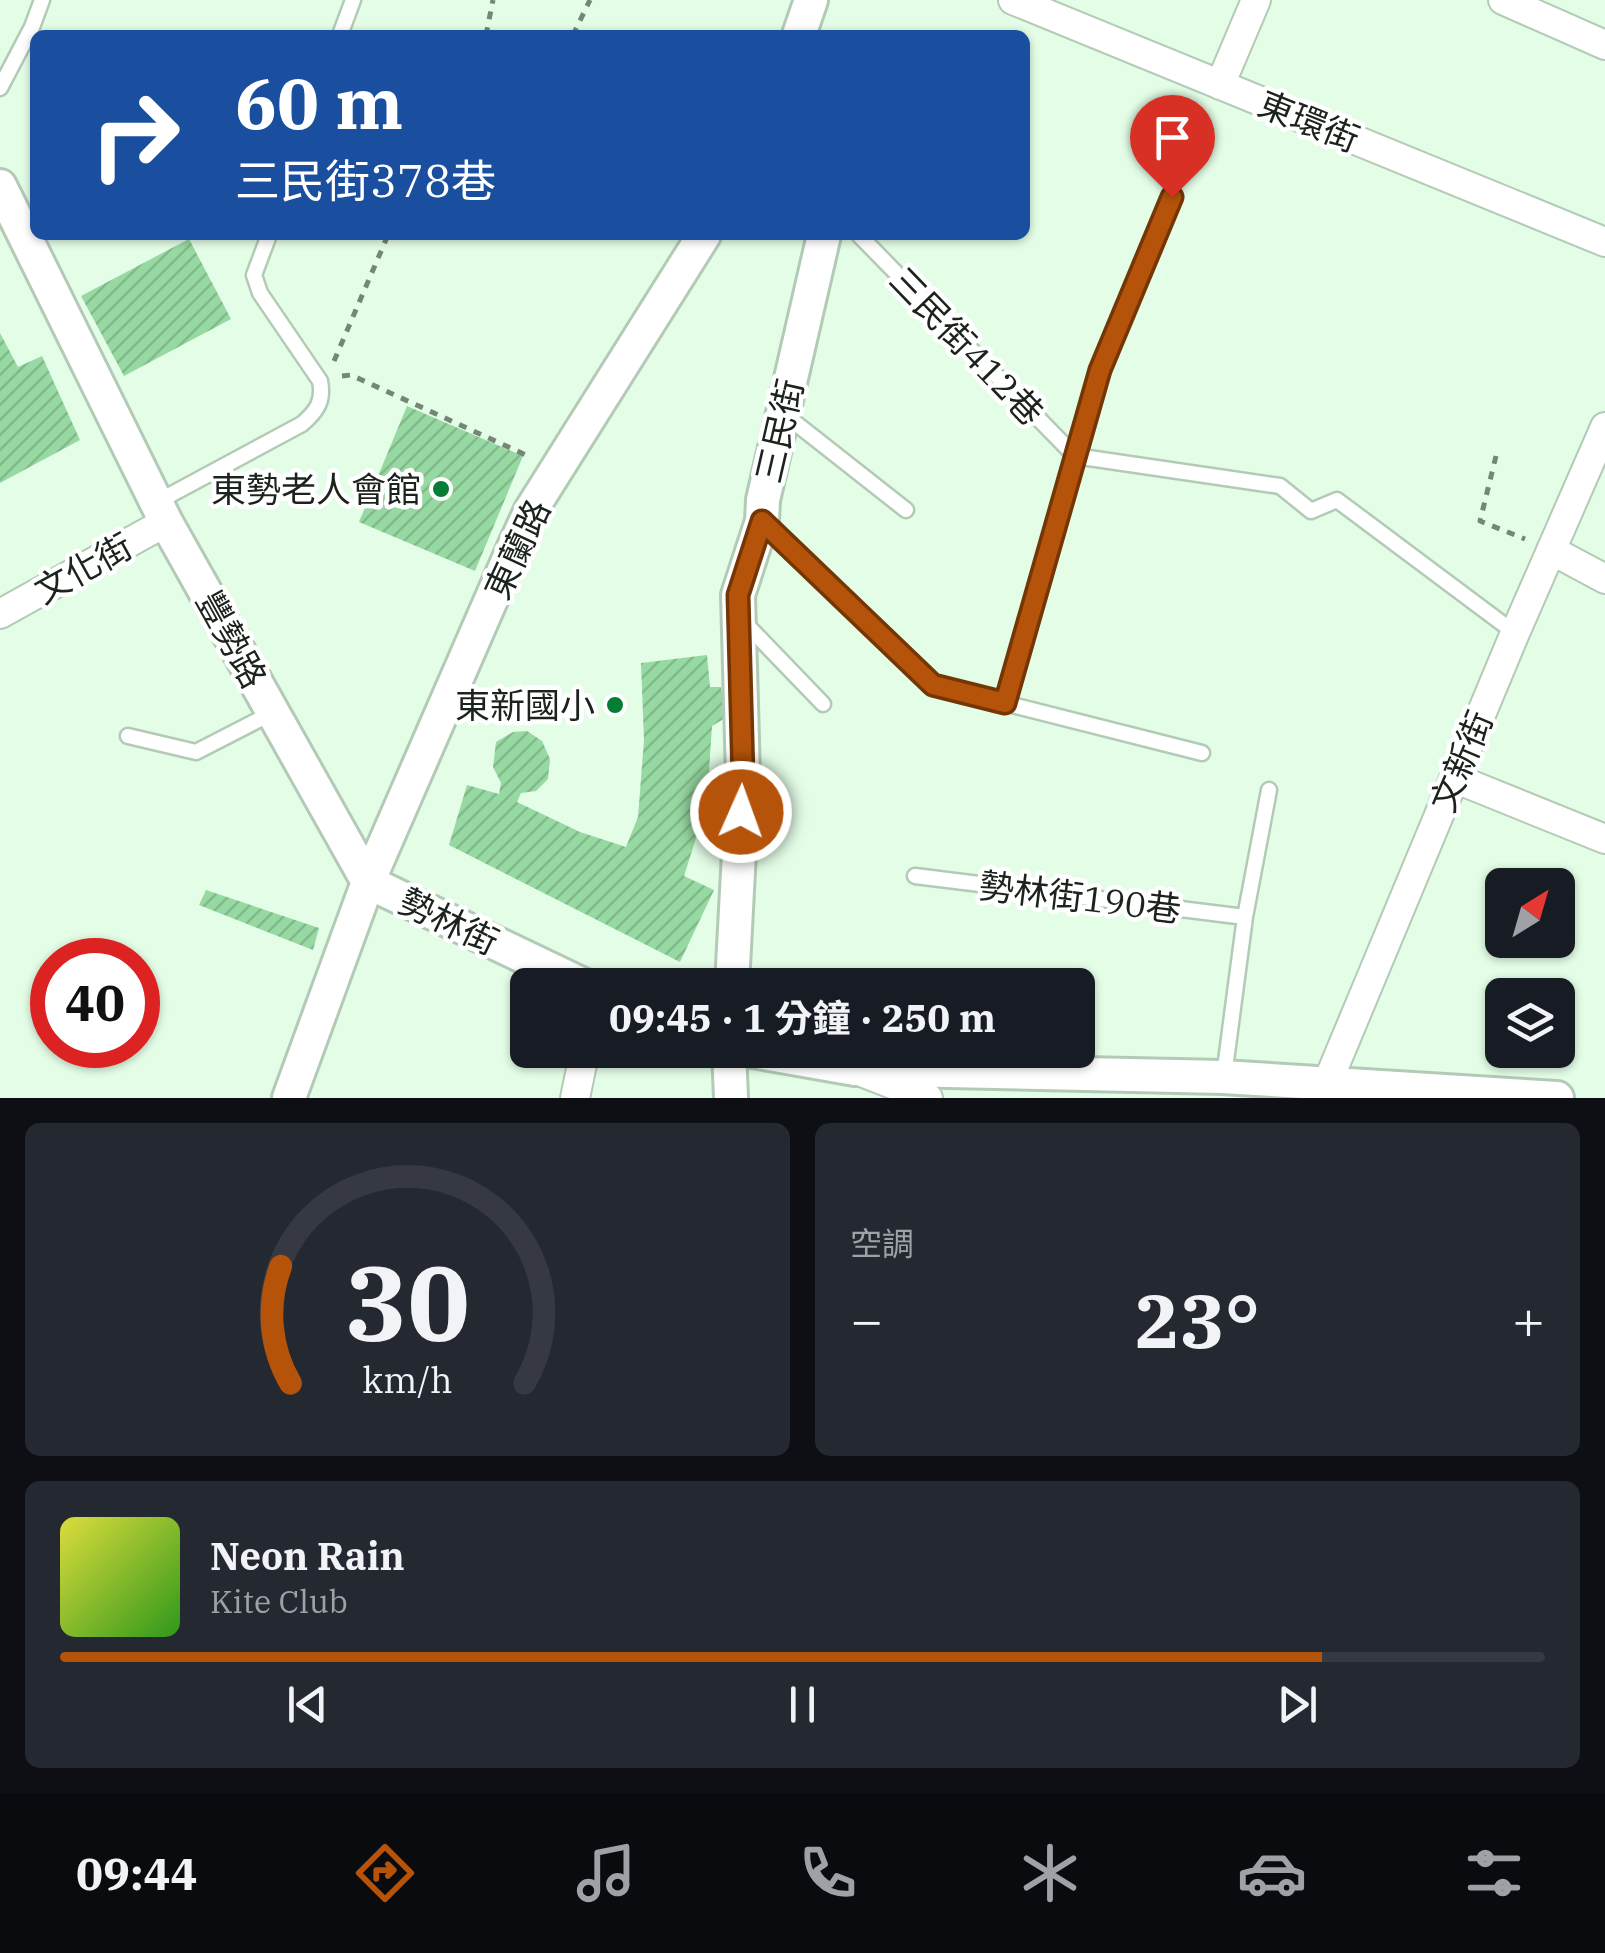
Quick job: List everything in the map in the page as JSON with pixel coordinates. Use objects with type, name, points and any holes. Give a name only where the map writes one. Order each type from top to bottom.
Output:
[{"type":"street","points":[[802,30],[811,0]]},
{"type":"street","points":[[822,0],[825,30]]},
{"type":"street","name":"東環街","points":[[1012,0],[1605,242]]},
{"type":"street","points":[[1220,86],[1256,0]]},
{"type":"street","points":[[1503,0],[1605,45]]},
{"type":"street","name":"豐勢路","points":[[0,186],[161,512],[368,882]]},
{"type":"street","name":"東蘭路","points":[[368,882],[514,547],[557,469],[701,240]]},
{"type":"street","name":"三民街","points":[[733,968],[743,777],[738,595],[762,521],[763,500],[823,240]]},
{"type":"street","name":"文新街","points":[[1324,1091],[1605,427]]},
{"type":"street","name":"文化街","points":[[0,614],[161,512]]},
{"type":"street","points":[[1551,550],[1605,578]]},
{"type":"street","points":[[1454,778],[1605,839]]},
{"type":"street","points":[[289,1098],[368,882]]},
{"type":"street","name":"勢林街","points":[[368,882],[548,968]]},
{"type":"street","points":[[575,1098],[581,1068]]},
{"type":"street","points":[[730,1068],[731,1098]]},
{"type":"street","points":[[849,1068],[1224,1076],[1324,1091],[1558,1098]]},
{"type":"street","points":[[855,1069],[928,1098]]},
{"type":"lane","points":[[30,30],[42,0]]},
{"type":"lane","points":[[342,30],[352,0]]},
{"type":"lane","points":[[0,88],[30,31]]},
{"type":"lane","points":[[1005,703],[1100,370],[1172,197]]},
{"type":"lane","points":[[161,512],[302,424],[315,412],[323,396],[323,380],[260,293],[254,275],[267,240]]},
{"type":"lane","name":"三民街412巷","points":[[864,240],[1075,456]]},
{"type":"lane","points":[[783,414],[906,510]]},
{"type":"lane","points":[[1075,456],[1280,486],[1311,511],[1337,500],[1515,633]]},
{"type":"lane","points":[[762,521],[933,685],[1202,753]]},
{"type":"lane","points":[[738,616],[824,704]]},
{"type":"lane","points":[[128,736],[196,752],[273,712]]},
{"type":"lane","points":[[1224,1076],[1269,790]]},
{"type":"lane","name":"勢林街190巷","points":[[915,876],[1246,917]]},
{"type":"path","points":[[487,30],[492,0]]},
{"type":"path","points":[[575,30],[590,0]]},
{"type":"path","points":[[323,380],[386,240]]},
{"type":"path","points":[[323,380],[351,375],[557,469]]},
{"type":"path","points":[[1496,456],[1480,521],[1551,550]]},
{"type":"building","points":[[190,240],[231,319],[124,376],[81,296]]},
{"type":"building","points":[[0,333],[18,367],[42,356],[80,440],[0,483]]},
{"type":"building","name":"東勢老人會館","points":[[407,406],[523,456],[475,571],[359,522]]},
{"type":"building","points":[[707,655],[710,687],[721,687],[727,717],[712,726],[709,771],[722,772],[714,812],[704,813],[684,876],[714,890],[680,962],[449,845],[467,785],[499,794],[501,783],[493,767],[496,742],[513,732],[527,731],[542,741],[550,759],[548,779],[536,791],[521,793],[517,802],[580,832],[626,847],[638,817],[644,740],[641,663]]},
{"type":"building","points":[[206,890],[319,928],[313,950],[199,905]]},
{"type":"place","name":"東勢老人會館","points":[[441,489]]},
{"type":"place","name":"東新國小","points":[[615,705]]},
{"type":"route","points":[[741,812],[738,595],[762,521],[933,685],[1005,703],[1100,370],[1172,197]]}]
